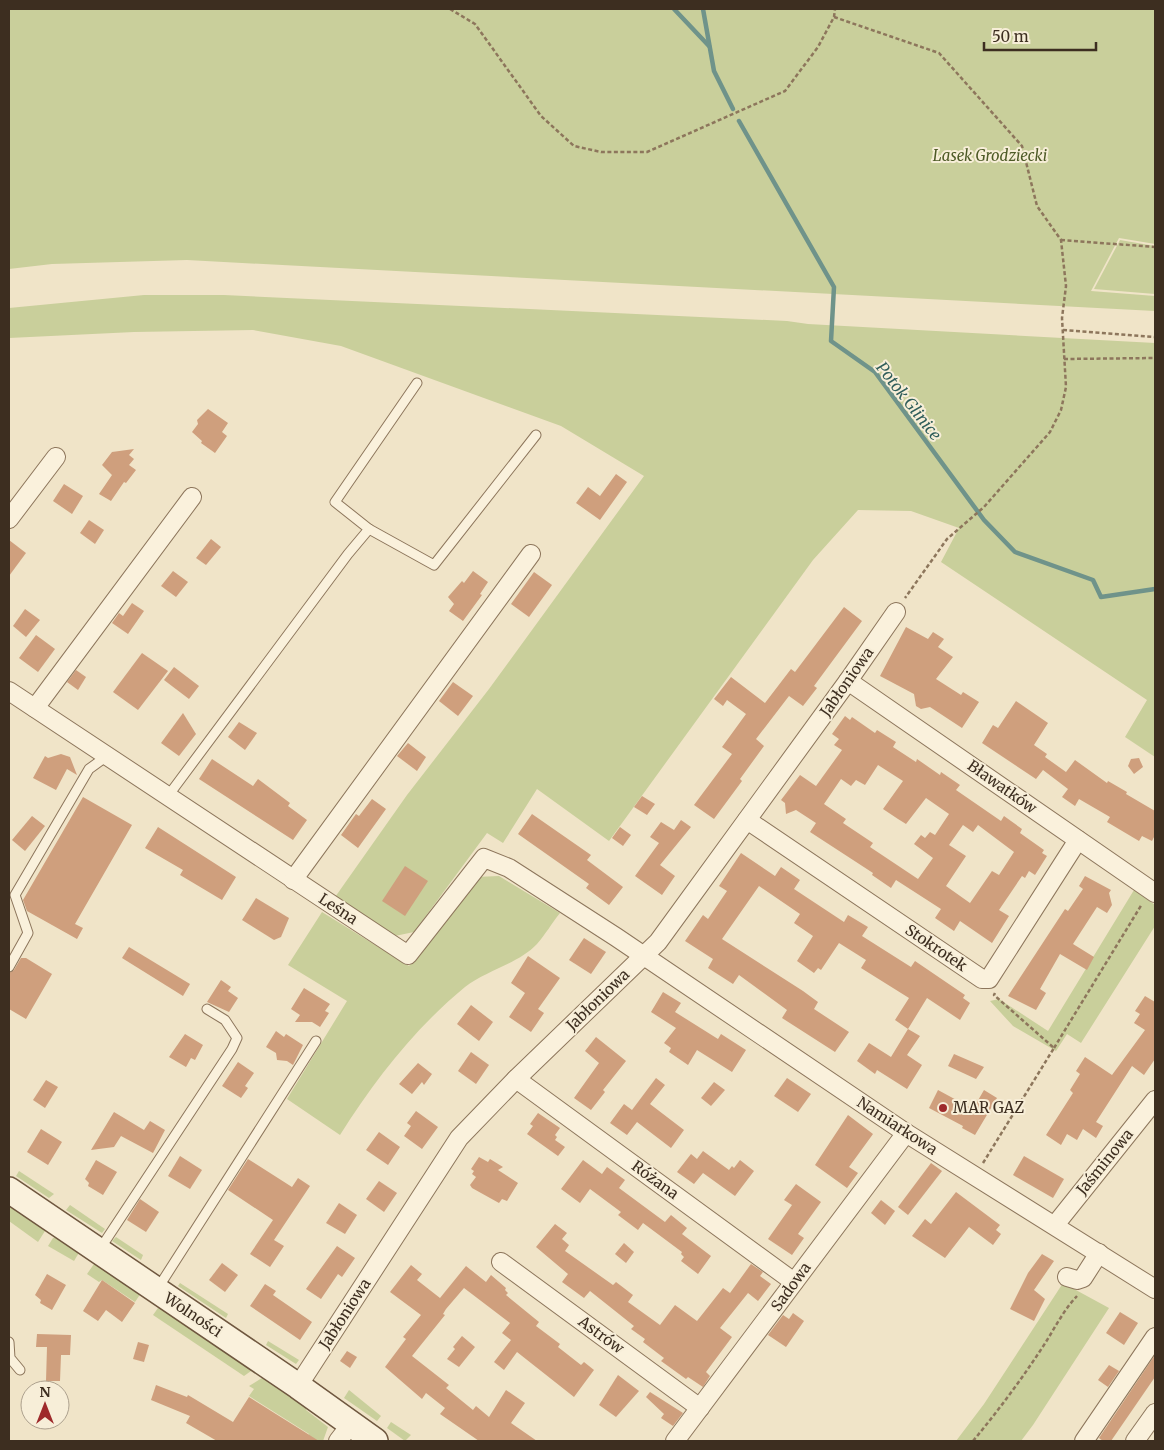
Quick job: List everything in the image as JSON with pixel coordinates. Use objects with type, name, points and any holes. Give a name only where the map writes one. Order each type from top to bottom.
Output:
[{"type":"street","points":[[9,519],[56,457]]},
{"type":"street","points":[[35,708],[192,497]]},
{"type":"street","points":[[293,880],[531,554]]},
{"type":"street","name":"Jabłoniowa","points":[[298,1386],[459,1138],[516,1079],[658,942],[896,612]]},
{"type":"street","name":"Bławatków","points":[[848,681],[1078,840],[1151,894]]},
{"type":"street","name":"Leśna","points":[[9,691],[168,796],[257,860],[293,880],[408,955],[484,858],[508,868],[644,956]]},
{"type":"street","name":"Stokrotek","points":[[747,820],[982,979],[989,979],[1078,840]]},
{"type":"street","name":"Namiarkowa","points":[[644,956],[906,1133],[1055,1225],[1155,1290]]},
{"type":"street","name":"Różana","points":[[516,1079],[794,1282]]},
{"type":"street","name":"Jaśminowa","points":[[1055,1225],[1155,1100]]},
{"type":"street","name":"Sadowa","points":[[675,1441],[906,1133]]},
{"type":"street","name":"Wolności","points":[[9,1190],[298,1386],[344,1433],[375,1441]]},
{"type":"street","points":[[1067,1277],[1077,1280],[1083,1278],[1098,1253]]},
{"type":"street","name":"Astrów","points":[[501,1262],[700,1408]]},
{"type":"street","points":[[1084,1441],[1155,1337]]},
{"type":"street","points":[[1135,1441],[1155,1413]]},
{"type":"lane","points":[[416,383],[335,502],[369,529],[434,565],[536,435]]},
{"type":"lane","points":[[168,796],[342,562],[369,529]]},
{"type":"lane","points":[[9,967],[28,933],[15,895],[89,769],[107,756]]},
{"type":"lane","points":[[98,1251],[238,1038],[225,1020],[208,1009]]},
{"type":"lane","points":[[156,1290],[316,1041]]},
{"type":"lane","points":[[9,1342],[10,1358],[20,1370]]},
{"type":"path","points":[[450,9],[475,24],[541,116],[574,146],[601,152],[647,152],[785,90],[818,47],[834,17],[835,9]]},
{"type":"path","points":[[834,17],[939,54],[1022,146],[1037,206],[1061,240],[1066,286],[1063,330],[1066,386],[1060,410],[1050,432],[984,507],[947,539],[896,612]]},
{"type":"path","points":[[1061,240],[1155,247]]},
{"type":"path","points":[[1063,330],[1155,337]]},
{"type":"path","points":[[1064,359],[1155,358]]},
{"type":"path","points":[[981,1166],[1151,894]]},
{"type":"path","points":[[999,987],[994,995],[1054,1048]]},
{"type":"path","points":[[973,1441],[1008,1398],[1044,1346],[1065,1308],[1082,1289]]},
{"type":"green space","name":"Lasek Grodziecki","points":[[9,9],[1155,9],[1155,244],[1119,238],[1091,291],[1155,296],[1155,311],[187,260],[52,264],[9,269]]},
{"type":"green space","points":[[1120,240],[1155,246],[1155,294],[1094,289]]},
{"type":"green space","points":[[144,295],[224,295],[787,321],[808,324],[1155,343],[1155,757],[1125,737],[1147,700],[941,562],[959,528],[911,511],[858,510],[813,560],[609,841],[537,789],[503,843],[487,833],[414,932],[390,937],[333,900],[407,795],[489,689],[644,476],[561,426],[341,346],[253,330],[134,332],[9,338],[9,308]]},
{"type":"green space","points":[[499,876],[560,913],[537,944],[521,957],[465,987],[429,1020],[381,1075],[340,1135],[287,1099],[347,1001],[288,965],[322,912],[409,966],[476,877]]},
{"type":"green space","points":[[1134,890],[1155,905],[1155,926],[1081,1043],[1067,1034],[1056,1051],[1013,1026],[990,1001],[999,999],[1048,1031]]},
{"type":"green space","points":[[19,1171],[54,1194],[49,1198],[16,1176]]},
{"type":"green space","points":[[11,1205],[41,1225],[45,1231],[38,1242],[9,1221],[9,1206]]},
{"type":"green space","points":[[70,1205],[105,1229],[102,1233],[66,1210]]},
{"type":"green space","points":[[58,1236],[80,1251],[74,1261],[48,1246],[53,1238]]},
{"type":"green space","points":[[116,1237],[143,1255],[141,1260],[112,1241]]},
{"type":"green space","points":[[94,1264],[99,1264],[141,1293],[135,1302],[102,1280],[99,1282],[87,1274]]},
{"type":"green space","points":[[180,1283],[228,1314],[226,1318],[178,1286]]},
{"type":"green space","points":[[1063,1283],[1109,1308],[1033,1425],[1021,1441],[956,1441],[984,1404]]},
{"type":"green space","points":[[158,1308],[250,1367],[251,1371],[244,1376],[153,1315]]},
{"type":"green space","points":[[268,1341],[299,1360],[296,1364],[266,1345]]},
{"type":"green space","points":[[265,1376],[308,1405],[306,1410],[328,1427],[323,1441],[305,1441],[309,1434],[249,1396],[254,1389],[249,1386]]},
{"type":"green space","points":[[349,1390],[381,1416],[377,1421],[344,1398]]},
{"type":"green space","points":[[391,1422],[411,1435],[405,1441],[387,1428]]},
{"type":"building","points":[[208,409],[228,423],[222,432],[227,436],[215,453],[201,443],[202,441],[192,432],[198,424],[197,420]]},
{"type":"building","points":[[134,449],[129,455],[134,459],[129,465],[136,470],[126,483],[124,482],[111,501],[99,494],[112,475],[102,465],[112,452]]},
{"type":"building","points":[[616,474],[627,482],[600,520],[576,503],[588,487],[600,496]]},
{"type":"building","points":[[64,484],[83,496],[72,514],[53,501]]},
{"type":"building","points":[[89,520],[104,530],[95,544],[80,533]]},
{"type":"building","points":[[211,539],[221,547],[206,565],[196,558]]},
{"type":"building","points":[[9,540],[26,553],[9,576]]},
{"type":"building","points":[[173,571],[188,582],[176,597],[161,586]]},
{"type":"building","points":[[473,571],[488,582],[480,594],[482,595],[463,621],[449,611],[454,604],[448,597],[462,581],[464,583]]},
{"type":"building","points":[[534,572],[552,585],[529,617],[511,604]]},
{"type":"building","points":[[132,603],[144,611],[128,634],[112,623],[119,613],[123,616]]},
{"type":"building","points":[[844,607],[862,621],[814,686],[817,688],[803,706],[789,696],[756,739],[764,746],[740,779],[742,781],[714,819],[694,805],[732,754],[722,747],[746,714],[727,700],[723,706],[714,699],[731,677],[765,703],[791,669],[795,672]]},
{"type":"building","points":[[25,609],[40,620],[26,637],[13,626]]},
{"type":"building","points":[[906,627],[928,639],[933,632],[944,639],[938,647],[953,657],[936,679],[961,695],[963,692],[979,702],[962,728],[930,707],[921,709],[916,706],[914,694],[880,676]]},
{"type":"building","points":[[36,635],[55,649],[38,672],[19,658]]},
{"type":"building","points":[[142,653],[168,671],[138,710],[113,692]]},
{"type":"building","points":[[174,667],[199,686],[189,699],[164,680]]},
{"type":"building","points":[[76,670],[86,677],[78,690],[67,682]]},
{"type":"building","points":[[453,682],[473,696],[458,716],[439,701]]},
{"type":"building","points":[[1016,701],[1048,723],[1034,745],[1047,754],[1045,757],[1066,772],[1075,760],[1107,783],[1108,781],[1127,792],[1126,794],[1155,811],[1155,835],[1152,841],[1142,836],[1139,841],[1107,822],[1110,817],[1079,799],[1075,806],[1062,797],[1068,789],[1043,770],[1036,779],[982,743],[993,725],[998,728]]},
{"type":"building","points":[[183,713],[196,734],[179,756],[161,743]]},
{"type":"building","points":[[845,716],[850,720],[852,717],[875,733],[877,730],[896,742],[893,747],[916,762],[917,759],[940,775],[941,772],[960,785],[956,790],[1001,821],[1004,816],[1022,829],[1020,833],[1044,850],[1042,853],[1047,856],[1035,875],[1029,871],[1025,878],[1022,876],[999,910],[1009,916],[992,943],[960,921],[954,931],[935,918],[941,909],[896,880],[891,888],[872,875],[873,873],[810,832],[816,823],[796,810],[786,814],[785,803],[781,800],[800,775],[816,786],[842,750],[834,745],[839,739],[832,734]],"holes":[[[878,765],[903,781],[883,809],[906,824],[926,798],[949,814],[935,835],[930,832],[925,838],[921,835],[914,844],[933,858],[918,879],[870,847],[873,843],[843,823],[846,819],[824,804],[841,779],[851,786],[856,780],[865,785]],[[963,825],[973,832],[978,825],[1014,852],[999,875],[992,871],[970,903],[946,886],[966,856],[949,845]]]},
{"type":"building","points":[[239,722],[257,733],[245,750],[228,737]]},
{"type":"building","points":[[408,743],[426,757],[417,771],[397,756]]},
{"type":"building","points":[[61,754],[70,757],[77,775],[67,769],[56,790],[33,778],[45,756],[48,758]]},
{"type":"building","points":[[1139,758],[1143,767],[1134,774],[1128,766],[1131,759]]},
{"type":"building","points":[[212,759],[253,786],[258,779],[290,803],[288,806],[307,820],[293,840],[199,779]]},
{"type":"building","points":[[642,796],[655,804],[647,815],[634,807]]},
{"type":"building","points":[[83,797],[132,825],[75,924],[83,928],[77,939],[27,911],[23,900]]},
{"type":"building","points":[[372,799],[386,809],[358,848],[341,835],[356,814],[359,816]]},
{"type":"building","points":[[532,814],[591,855],[587,860],[623,887],[609,905],[586,888],[589,884],[518,834]]},
{"type":"building","points":[[32,816],[45,826],[25,851],[12,840]]},
{"type":"building","points":[[681,820],[691,827],[660,865],[675,876],[662,895],[635,876],[659,843],[650,837],[661,822],[674,830]]},
{"type":"building","points":[[158,827],[236,877],[222,900],[180,875],[183,870],[145,848]]},
{"type":"building","points":[[620,827],[631,835],[623,846],[612,838]]},
{"type":"building","points":[[741,853],[775,876],[781,867],[800,880],[794,889],[844,922],[848,915],[868,927],[862,936],[911,967],[915,961],[965,995],[963,998],[970,1003],[960,1020],[927,998],[908,1029],[895,1020],[909,998],[861,968],[866,960],[839,943],[821,970],[818,968],[814,973],[797,961],[813,936],[794,923],[800,914],[759,886],[722,939],[803,991],[818,1002],[814,1009],[849,1032],[835,1052],[782,1018],[787,1010],[739,975],[733,984],[708,968],[713,959],[685,941],[703,915],[708,919],[727,891],[719,886]]},
{"type":"building","points":[[405,866],[428,881],[405,916],[382,901]]},
{"type":"building","points":[[1085,876],[1111,890],[1109,893],[1112,905],[1107,913],[1097,907],[1073,944],[1094,957],[1087,970],[1060,954],[1040,989],[1046,993],[1036,1010],[1008,996],[1065,909],[1068,911],[1083,889],[1079,886]]},
{"type":"building","points":[[256,898],[289,918],[281,937],[274,940],[242,920]]},
{"type":"building","points":[[584,938],[606,952],[591,974],[569,960]]},
{"type":"building","points":[[129,947],[190,984],[183,996],[122,958]]},
{"type":"building","points":[[528,956],[560,978],[538,1009],[544,1013],[531,1032],[509,1017],[525,993],[511,983]]},
{"type":"building","points":[[21,958],[26,958],[52,974],[26,1019],[9,1009],[9,973],[14,970]]},
{"type":"building","points":[[221,980],[231,987],[228,991],[238,998],[229,1012],[207,1002]]},
{"type":"building","points":[[304,988],[330,1004],[325,1011],[329,1013],[320,1027],[312,1022],[295,1022],[300,1015],[291,1009]]},
{"type":"building","points":[[663,992],[681,1003],[675,1012],[718,1039],[721,1034],[746,1050],[732,1072],[697,1050],[688,1065],[669,1052],[671,1048],[664,1043],[676,1028],[651,1012]]},
{"type":"building","points":[[1145,996],[1155,1002],[1155,1059],[1144,1075],[1132,1066],[1096,1122],[1103,1126],[1096,1138],[1083,1129],[1077,1140],[1067,1134],[1061,1145],[1046,1135],[1073,1093],[1070,1090],[1080,1074],[1076,1071],[1085,1057],[1112,1075],[1145,1030],[1134,1023],[1140,1014],[1135,1011]]},
{"type":"building","points":[[471,1005],[493,1022],[479,1041],[457,1024]]},
{"type":"building","points":[[908,1029],[920,1036],[907,1055],[922,1065],[907,1089],[877,1070],[875,1074],[857,1061],[869,1043],[891,1057]]},
{"type":"building","points":[[276,1031],[284,1037],[286,1034],[303,1045],[293,1065],[287,1061],[277,1060],[276,1053],[266,1047]]},
{"type":"building","points":[[185,1034],[203,1045],[195,1060],[191,1058],[186,1067],[169,1057]]},
{"type":"building","points":[[596,1037],[626,1061],[603,1090],[605,1092],[591,1110],[574,1098],[599,1063],[585,1051]]},
{"type":"building","points":[[471,1052],[489,1065],[476,1084],[458,1071]]},
{"type":"building","points":[[954,1054],[984,1067],[976,1079],[948,1066]]},
{"type":"building","points":[[238,1062],[254,1073],[245,1086],[248,1088],[241,1098],[222,1086]]},
{"type":"building","points":[[418,1063],[432,1074],[424,1085],[422,1082],[412,1094],[399,1084]]},
{"type":"building","points":[[656,1078],[665,1085],[650,1104],[684,1130],[671,1148],[637,1122],[627,1135],[610,1123],[624,1104],[632,1110]]},
{"type":"building","points":[[787,1078],[811,1094],[798,1112],[774,1096]]},
{"type":"building","points":[[46,1080],[58,1087],[45,1108],[33,1100]]},
{"type":"building","points":[[714,1082],[725,1090],[711,1106],[701,1098]]},
{"type":"building","points":[[938,1090],[973,1109],[984,1090],[997,1098],[975,1135],[962,1128],[963,1126],[929,1108]]},
{"type":"building","points":[[416,1111],[438,1127],[422,1149],[404,1136],[411,1126],[407,1123]]},
{"type":"building","points":[[114,1112],[144,1130],[150,1121],[165,1130],[153,1153],[121,1136],[114,1147],[91,1150]]},
{"type":"building","points":[[538,1113],[560,1128],[555,1135],[557,1137],[555,1140],[565,1147],[558,1156],[527,1134],[533,1126],[530,1124]]},
{"type":"building","points":[[848,1115],[873,1134],[849,1167],[858,1173],[847,1188],[815,1165]]},
{"type":"building","points":[[41,1129],[62,1142],[48,1165],[27,1152]]},
{"type":"building","points":[[379,1132],[400,1147],[388,1165],[366,1150]]},
{"type":"building","points":[[703,1151],[729,1170],[732,1166],[734,1168],[740,1160],[754,1171],[735,1196],[703,1173],[694,1184],[677,1172],[691,1154],[697,1159]]},
{"type":"building","points":[[180,1156],[202,1170],[190,1189],[168,1176]]},
{"type":"building","points":[[1024,1156],[1064,1179],[1053,1198],[1013,1175]]},
{"type":"building","points":[[479,1157],[488,1162],[490,1159],[503,1167],[498,1170],[518,1183],[507,1201],[502,1199],[499,1203],[470,1185],[476,1177],[472,1174],[474,1171],[471,1169]]},
{"type":"building","points":[[248,1159],[292,1187],[298,1178],[310,1186],[274,1240],[284,1246],[270,1267],[250,1254],[273,1220],[228,1190]]},
{"type":"building","points":[[96,1160],[117,1172],[103,1195],[88,1186],[89,1183],[85,1179]]},
{"type":"building","points":[[583,1160],[602,1174],[607,1167],[625,1180],[619,1188],[665,1222],[671,1215],[687,1228],[682,1234],[711,1256],[698,1274],[681,1261],[684,1257],[681,1254],[682,1252],[643,1223],[638,1230],[618,1215],[621,1212],[590,1189],[580,1203],[561,1189]]},
{"type":"building","points":[[931,1163],[942,1171],[908,1215],[898,1207]]},
{"type":"building","points":[[379,1181],[397,1193],[384,1212],[366,1199]]},
{"type":"building","points":[[796,1184],[821,1202],[798,1234],[804,1238],[792,1255],[768,1239],[792,1205],[784,1200]]},
{"type":"building","points":[[956,1192],[1000,1225],[996,1230],[1001,1234],[993,1245],[969,1227],[945,1258],[912,1236],[925,1219],[931,1224]]},
{"type":"building","points":[[140,1199],[159,1212],[146,1232],[127,1220]]},
{"type":"building","points":[[881,1200],[895,1211],[885,1225],[871,1213]]},
{"type":"building","points":[[339,1203],[357,1215],[345,1234],[326,1223]]},
{"type":"building","points":[[555,1224],[567,1233],[562,1239],[569,1245],[565,1251],[613,1285],[616,1282],[633,1295],[628,1302],[660,1325],[675,1305],[697,1321],[723,1288],[730,1293],[751,1264],[763,1272],[760,1276],[771,1284],[758,1301],[748,1293],[720,1328],[732,1337],[706,1372],[710,1376],[703,1387],[688,1377],[686,1379],[661,1361],[664,1358],[643,1342],[645,1339],[631,1329],[634,1326],[590,1291],[584,1298],[562,1282],[568,1274],[536,1247]]},
{"type":"building","points":[[624,1243],[634,1252],[626,1263],[615,1254]]},
{"type":"building","points":[[337,1246],[355,1258],[342,1277],[338,1274],[321,1299],[306,1289]]},
{"type":"building","points":[[1042,1254],[1054,1261],[1034,1290],[1045,1299],[1034,1321],[1010,1309],[1028,1273]]},
{"type":"building","points":[[222,1263],[238,1275],[225,1292],[209,1280]]},
{"type":"building","points":[[411,1265],[422,1274],[417,1280],[440,1298],[466,1266],[486,1282],[491,1275],[506,1288],[505,1290],[508,1293],[506,1295],[539,1322],[536,1326],[560,1344],[558,1347],[581,1365],[584,1362],[594,1370],[574,1397],[517,1352],[504,1370],[494,1362],[511,1340],[502,1333],[510,1323],[464,1288],[446,1309],[443,1314],[445,1315],[412,1356],[449,1385],[446,1388],[473,1410],[476,1406],[489,1417],[506,1390],[525,1403],[511,1423],[537,1441],[479,1441],[440,1414],[445,1408],[426,1393],[422,1399],[385,1367],[406,1339],[403,1337],[421,1315],[390,1292]]},
{"type":"building","points":[[47,1274],[66,1285],[52,1310],[40,1303],[41,1300],[35,1295]]},
{"type":"building","points":[[102,1280],[135,1303],[122,1322],[106,1310],[98,1321],[83,1311]]},
{"type":"building","points":[[265,1284],[276,1291],[273,1295],[312,1322],[300,1340],[250,1306]]},
{"type":"building","points":[[1120,1312],[1138,1323],[1124,1345],[1106,1333]]},
{"type":"building","points":[[793,1313],[804,1321],[786,1347],[768,1335],[783,1315],[789,1319]]},
{"type":"building","points":[[37,1334],[71,1335],[70,1355],[61,1355],[60,1380],[46,1380],[47,1347],[36,1347]]},
{"type":"building","points":[[462,1336],[475,1347],[459,1367],[447,1359],[455,1349],[453,1347]]},
{"type":"building","points":[[138,1342],[149,1345],[144,1362],[133,1359]]},
{"type":"building","points":[[347,1351],[357,1357],[350,1368],[340,1361]]},
{"type":"building","points":[[1155,1355],[1155,1377],[1111,1441],[1103,1441],[1099,1438]]},
{"type":"building","points":[[1109,1365],[1119,1371],[1108,1387],[1098,1380]]},
{"type":"building","points":[[618,1375],[639,1391],[616,1417],[599,1405]]},
{"type":"building","points":[[156,1385],[187,1397],[188,1395],[233,1422],[249,1397],[319,1441],[217,1441],[186,1423],[190,1416],[151,1400]]},
{"type":"building","points":[[650,1392],[683,1413],[673,1426],[661,1418],[664,1414],[646,1397]]},
{"type":"waterway","points":[[674,9],[709,46]]},
{"type":"waterway","name":"Potok Glinice","points":[[703,9],[714,71],[733,109]]},
{"type":"waterway","name":"Potok Glinice","points":[[739,121],[834,287],[831,341],[875,372],[984,520],[1015,552],[1093,580],[1101,597],[1155,589]]},
{"type":"place","name":"MAR GAZ","points":[[943,1108]]}]
